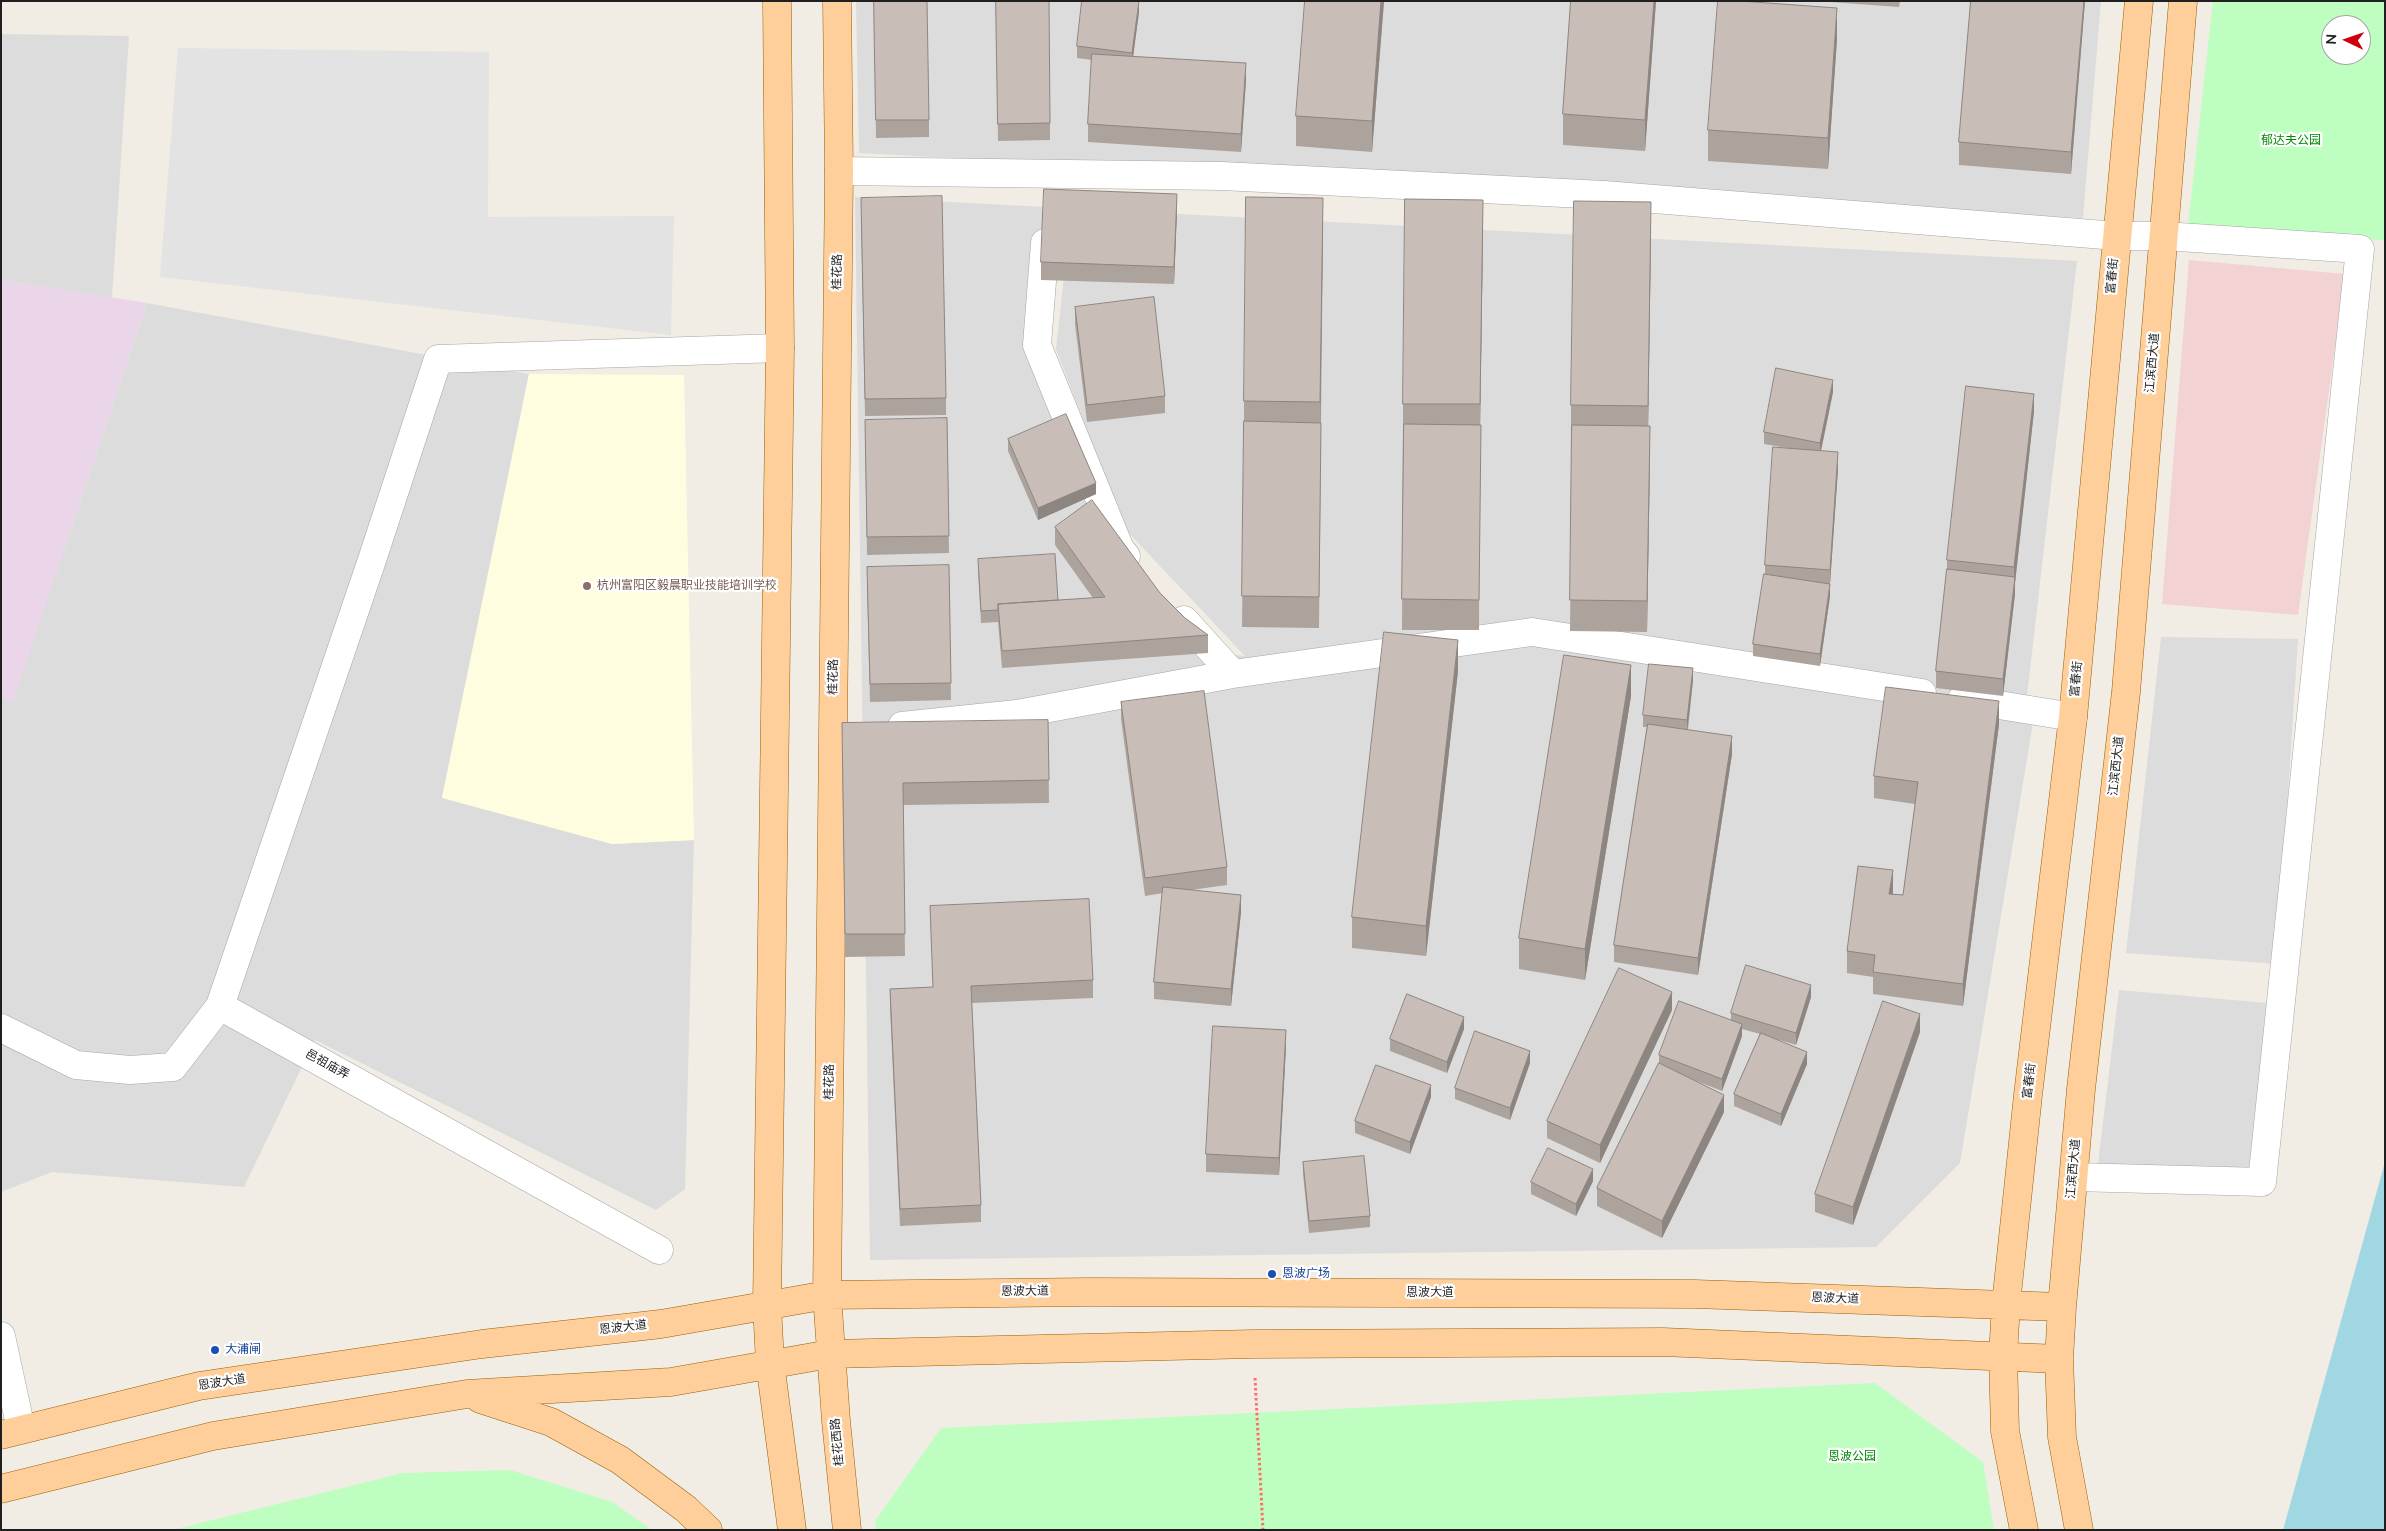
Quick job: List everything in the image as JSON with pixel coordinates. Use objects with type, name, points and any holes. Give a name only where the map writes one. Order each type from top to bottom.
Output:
[{"type":"main road","points":[[777,1],[780,348],[767,1305],[770,1364],[792,1530]]},
{"type":"main road","name":"桂花路","points":[[830,1354],[827,1295],[839,171],[837,1]]},
{"type":"main road","name":"富春街","points":[[2003,1356],[2006,1304],[2028,1095],[2074,717],[2139,1]]},
{"type":"main road","name":"江滨西大道","points":[[2079,1530],[2062,1437],[2059,1359],[2062,1307],[2074,1177],[2126,692],[2183,1]]},
{"type":"main road","name":"恩波大道","points":[[11,1432],[199,1386],[482,1344],[661,1324],[827,1295],[1089,1292],[1695,1294],[2062,1307]]},
{"type":"main road","points":[[1,1489],[213,1436],[467,1394],[671,1382],[830,1354],[1253,1344],[1663,1342],[2059,1359]]},
{"type":"main road","name":"桂花西路","points":[[830,1354],[847,1530]]},
{"type":"main road","points":[[2003,1356],[2005,1431],[2024,1530]]},
{"type":"main road","points":[[467,1394],[551,1422],[620,1460],[686,1509],[708,1530]]},
{"type":"street","points":[[839,171],[1222,176],[1604,195],[2117,236],[2164,236],[2360,249],[2262,1182],[2074,1177]]},
{"type":"street","points":[[1051,174],[1037,345],[1120,549],[1140,571]]},
{"type":"street","points":[[1,1028],[76,1065],[130,1070],[173,1067],[220,1006],[366,579],[438,359],[780,348]]},
{"type":"street","points":[[1166,601],[1233,674]]},
{"type":"street","points":[[833,733],[1017,714],[1233,674],[1532,632],[2074,717]]},
{"type":"street","name":"邑祖庙弄","points":[[220,1006],[659,1250]]},
{"type":"street","points":[[1,1336],[11,1432]]},
{"type":"path","points":[[1253,1344],[1263,1530]]},
{"type":"shaded area","points":[[856,1],[2101,1],[2083,218],[859,153]]},
{"type":"shaded area","points":[[1,34],[129,36],[112,298],[1,280]]},
{"type":"shaded area","points":[[178,48],[489,52],[488,217],[674,216],[671,335],[160,277]]},
{"type":"shaded area","points":[[855,197],[2077,261],[2026,705],[2035,711],[1960,1163],[1876,1247],[870,1260]],"holes":[[[1071,213],[1056,349],[1125,529],[1245,656],[1208,652],[1092,517],[1037,345]]]},
{"type":"shaded area","points":[[2189,260],[2345,274],[2298,615],[2162,604]]},
{"type":"shaded area","points":[[1,280],[147,303],[13,702],[1,698]]},
{"type":"shaded area","points":[[147,303],[529,374],[442,797],[612,844],[694,840],[685,1189],[656,1210],[315,1040],[244,1187],[52,1172],[1,1192],[1,698],[13,701]]},
{"type":"shaded area","name":"杭州富阳区毅晨职业技能培训学校","points":[[529,374],[684,375],[694,840],[612,844],[442,798]]},
{"type":"shaded area","points":[[2161,637],[2298,639],[2277,964],[2126,953]]},
{"type":"shaded area","points":[[2119,990],[2278,1004],[2262,1182],[2096,1180]]},
{"type":"green space","name":"郁达夫公园","points":[[2213,1],[2385,1],[2385,240],[2187,236]]},
{"type":"green space","name":"恩波公园","points":[[1875,1383],[1983,1462],[1994,1530],[876,1530],[875,1521],[941,1428]]},
{"type":"green space","points":[[510,1470],[612,1502],[652,1530],[172,1530],[403,1473]]},
{"type":"water","points":[[2385,1162],[2385,1530],[2283,1530]]},
{"type":"building","points":[[874,1],[927,1],[929,120],[876,120]]},
{"type":"building","points":[[996,1],[1049,1],[1050,123],[998,124]]},
{"type":"building","points":[[1082,1],[1139,1],[1132,53],[1077,46]]},
{"type":"building","points":[[1305,1],[1381,1],[1372,121],[1296,116]]},
{"type":"building","points":[[1571,1],[1654,1],[1645,120],[1563,114]]},
{"type":"building","points":[[1718,1],[1837,8],[1828,138],[1708,130]]},
{"type":"building","points":[[1971,1],[2084,1],[2071,152],[1959,142]]},
{"type":"building","points":[[1092,54],[1246,63],[1241,134],[1088,124]]},
{"type":"building","points":[[1044,189],[1177,194],[1174,267],[1041,262]]},
{"type":"building","points":[[942,196],[946,398],[865,399],[861,198]]},
{"type":"building","points":[[1246,197],[1323,198],[1320,402],[1244,401]]},
{"type":"building","points":[[1405,199],[1483,200],[1480,404],[1403,404]]},
{"type":"building","points":[[1574,201],[1651,202],[1648,406],[1571,405]]},
{"type":"building","points":[[1154,297],[1165,396],[1087,405],[1075,307]]},
{"type":"building","points":[[1776,368],[1833,380],[1820,443],[1764,432]]},
{"type":"building","points":[[1966,386],[2034,394],[2014,567],[1947,560]]},
{"type":"building","points":[[1066,414],[1096,483],[1038,508],[1008,439]]},
{"type":"building","points":[[947,418],[949,536],[867,537],[865,420]]},
{"type":"building","points":[[1244,421],[1321,423],[1319,597],[1242,596]]},
{"type":"building","points":[[1404,424],[1481,425],[1479,600],[1402,599]]},
{"type":"building","points":[[1572,425],[1650,426],[1647,601],[1570,600]]},
{"type":"building","points":[[1773,447],[1838,452],[1830,570],[1765,565]]},
{"type":"building","points":[[1092,500],[1160,593],[1185,618],[1208,635],[1002,651],[998,604],[1105,597],[1055,527]]},
{"type":"building","points":[[1055,554],[1058,600],[998,604],[998,610],[981,611],[978,559]]},
{"type":"building","points":[[949,565],[951,683],[870,684],[867,567]]},
{"type":"building","points":[[1947,569],[2015,577],[2003,679],[1936,671]]},
{"type":"building","points":[[1764,574],[1830,584],[1820,654],[1753,644]]},
{"type":"building","points":[[1384,632],[1458,640],[1426,926],[1352,917]]},
{"type":"building","points":[[1564,655],[1631,665],[1585,949],[1519,938]]},
{"type":"building","points":[[1649,664],[1693,668],[1687,720],[1643,715]]},
{"type":"building","points":[[1886,687],[1999,701],[1963,984],[1873,972],[1875,955],[1847,951],[1858,866],[1893,870],[1889,894],[1903,895],[1918,782],[1874,776]]},
{"type":"building","points":[[1204,691],[1227,867],[1145,878],[1121,702]]},
{"type":"building","points":[[1048,720],[1049,780],[903,783],[905,934],[845,934],[842,723]]},
{"type":"building","points":[[1648,724],[1732,736],[1698,958],[1614,945]]},
{"type":"building","points":[[1163,887],[1241,895],[1231,989],[1154,982]]},
{"type":"building","points":[[1089,899],[1093,980],[971,986],[981,1205],[900,1209],[890,989],[933,987],[930,906]]},
{"type":"building","points":[[1746,965],[1811,985],[1796,1033],[1731,1013]]},
{"type":"building","points":[[1619,968],[1672,992],[1600,1145],[1547,1121]]},
{"type":"building","points":[[1407,994],[1464,1017],[1447,1062],[1390,1039]]},
{"type":"building","points":[[1679,1001],[1742,1024],[1722,1079],[1659,1055]]},
{"type":"building","points":[[1883,1001],[1920,1014],[1853,1207],[1815,1194]]},
{"type":"building","points":[[1213,1026],[1286,1030],[1279,1158],[1206,1154]]},
{"type":"building","points":[[1475,1031],[1530,1051],[1510,1108],[1455,1088]]},
{"type":"building","points":[[1761,1033],[1807,1052],[1781,1114],[1734,1094]]},
{"type":"building","points":[[1659,1063],[1724,1095],[1662,1221],[1597,1188]]},
{"type":"building","points":[[1376,1065],[1431,1085],[1410,1142],[1355,1121]]},
{"type":"building","points":[[1548,1148],[1593,1169],[1576,1204],[1531,1182]]},
{"type":"building","points":[[1364,1156],[1370,1216],[1309,1221],[1303,1162]]},
{"type":"place","name":"杭州富阳区毅晨职业技能培训学校","points":[[587,586]]},
{"type":"place","name":"恩波广场","points":[[1272,1274]]},
{"type":"place","name":"大浦闸","points":[[215,1350]]}]
